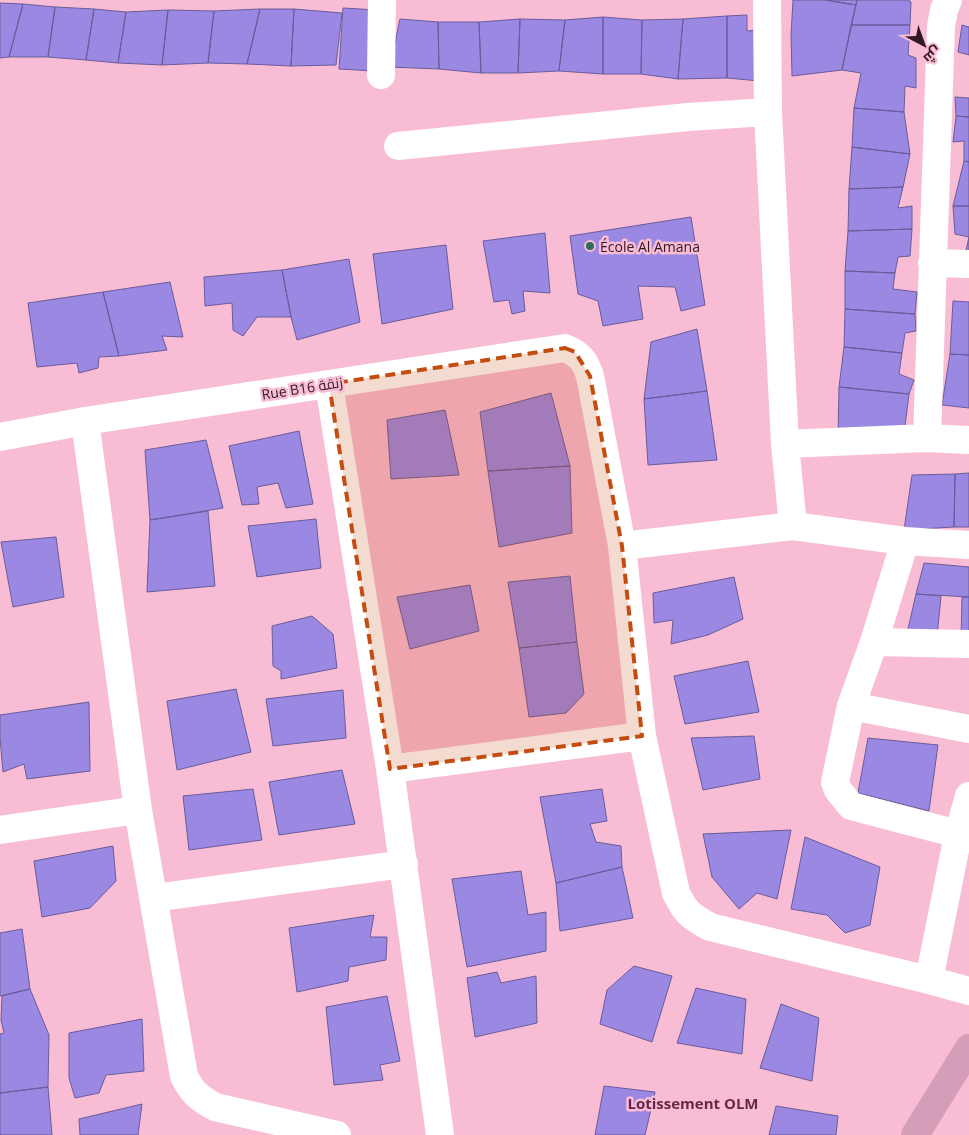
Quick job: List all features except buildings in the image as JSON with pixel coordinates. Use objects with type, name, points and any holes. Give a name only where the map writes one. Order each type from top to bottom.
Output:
[{"type":"main road","points":[[915,1135],[969,1048]]},
{"type":"street","points":[[381,76],[382,0]]},
{"type":"street","points":[[766,0],[768,112],[786,444],[793,526]]},
{"type":"street","points":[[927,438],[941,26],[948,0]]},
{"type":"street","points":[[398,146],[678,118],[768,112]]},
{"type":"street","points":[[932,263],[969,264]]},
{"type":"street","name":"Rue B16 زنقة","points":[[0,437],[85,421],[565,348],[576,352],[586,364],[590,376],[622,546],[642,736],[676,892],[684,908],[694,918],[710,927],[969,991]]},
{"type":"street","points":[[329,384],[390,768],[440,1135]]},
{"type":"street","points":[[85,421],[138,810],[184,1076],[191,1090],[214,1107],[337,1135]]},
{"type":"street","points":[[786,444],[927,438],[969,440]]},
{"type":"street","points":[[622,546],[793,526],[904,541],[969,545]]},
{"type":"street","points":[[904,541],[874,642],[851,706],[835,782],[838,790],[851,806],[964,836]]},
{"type":"street","points":[[874,642],[969,644]]},
{"type":"street","points":[[851,706],[969,729]]},
{"type":"street","points":[[390,768],[642,736]]},
{"type":"street","points":[[929,980],[964,836],[969,796]]},
{"type":"street","points":[[0,830],[138,810]]},
{"type":"street","points":[[154,898],[404,864]]},
{"type":"highlighted area","points":[[565,348],[575,352],[590,376],[622,546],[642,736],[390,769],[329,384]]},
{"type":"place","name":"École Al Amana","points":[[590,246]]},
{"type":"district","name":"Lotissement OLM","points":[[693,1103]]}]
